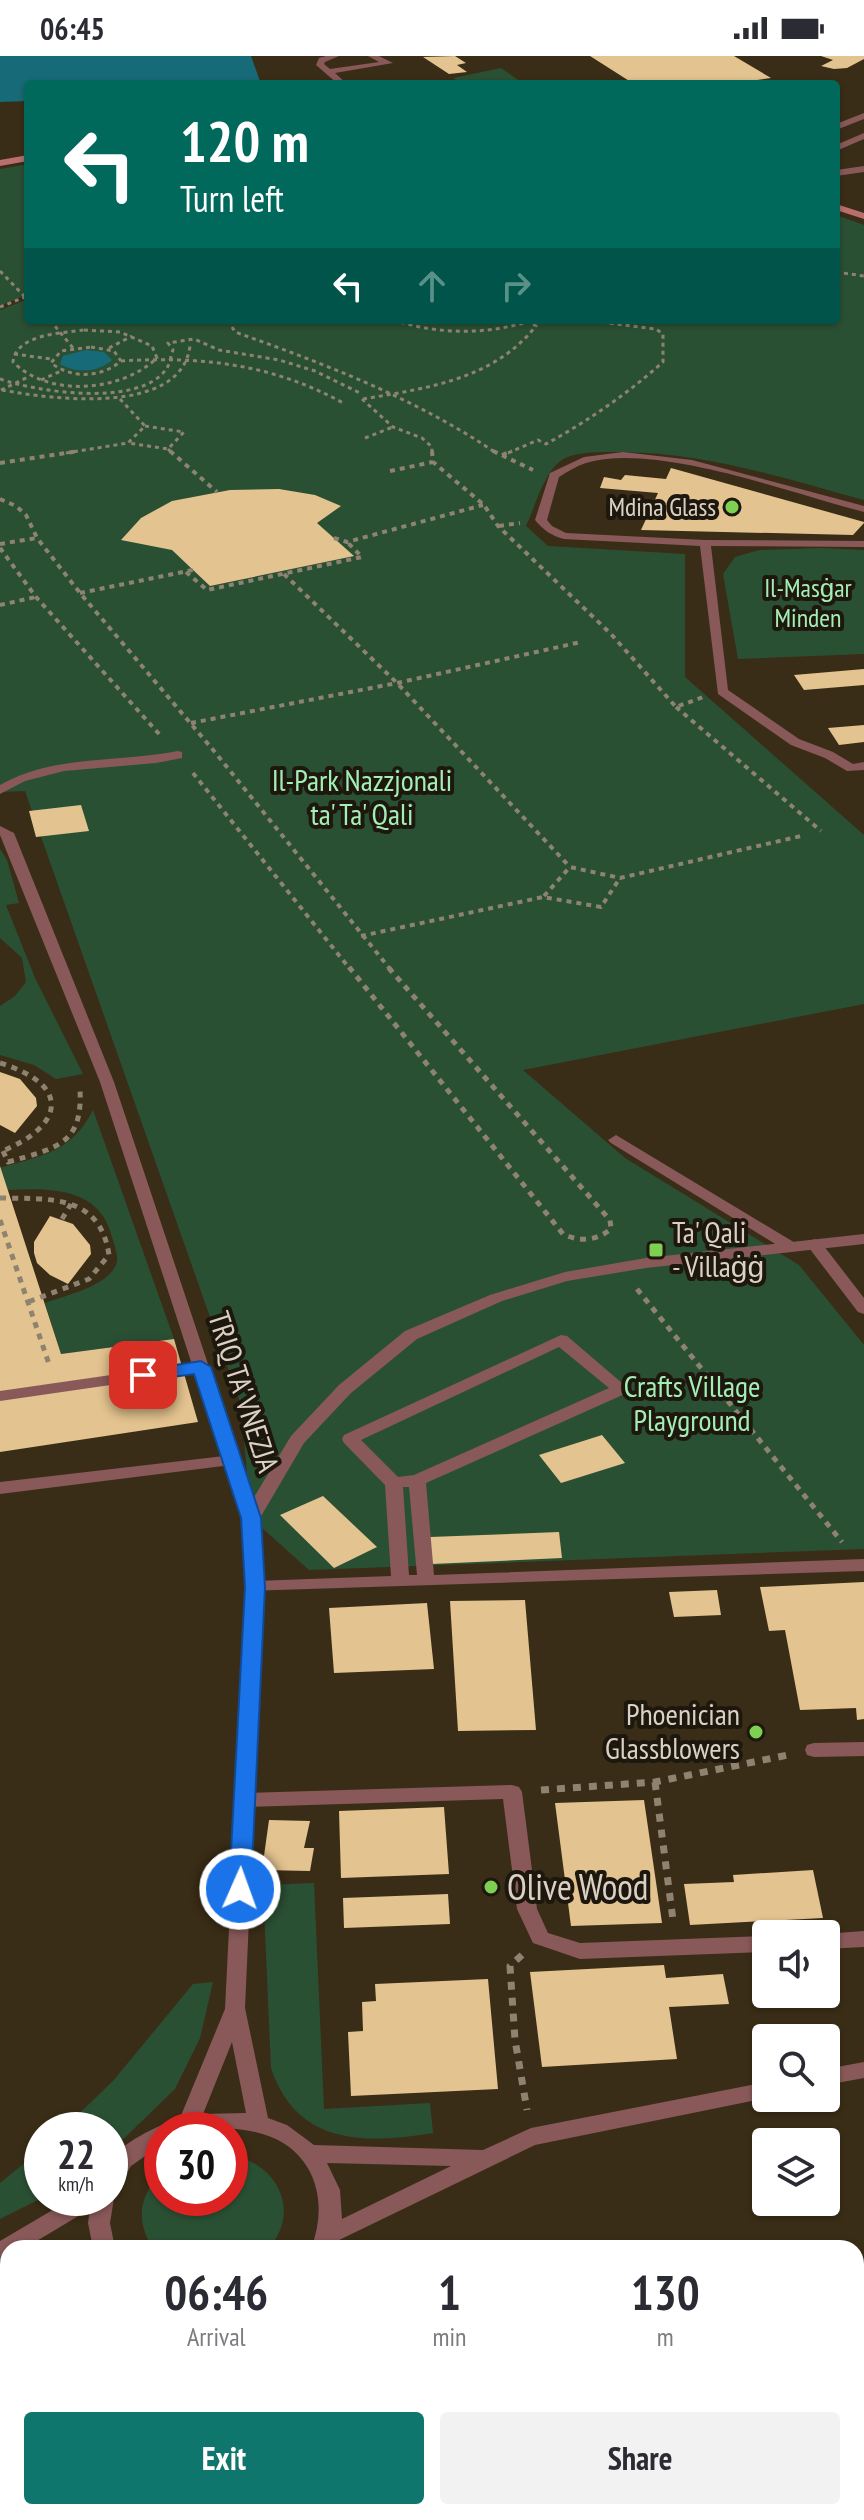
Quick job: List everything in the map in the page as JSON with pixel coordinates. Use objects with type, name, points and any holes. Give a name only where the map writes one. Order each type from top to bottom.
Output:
[{"type":"main road","points":[[0,163],[24,159]]},
{"type":"main road","points":[[840,208],[864,216]]},
{"type":"street","points":[[335,56],[322,60],[320,65],[338,80]]},
{"type":"street","points":[[328,72],[389,63],[372,56]]},
{"type":"street","points":[[840,125],[864,116]]},
{"type":"street","points":[[840,148],[860,147],[864,136]]},
{"type":"street","points":[[840,172],[864,169]]},
{"type":"street","points":[[864,509],[682,461],[645,456],[590,458],[554,475],[541,520],[548,528],[564,536],[705,543],[864,544]]},
{"type":"street","points":[[705,543],[722,691],[795,742],[829,755],[851,768],[864,766]]},
{"type":"street","points":[[0,790],[16,779],[41,770],[178,755]]},
{"type":"street","name":"TRIQ TA' VNEZJA","points":[[0,830],[7,833],[107,1082],[251,1518],[255,1587],[235,2008],[259,2124]]},
{"type":"street","points":[[616,1140],[791,1247]]},
{"type":"street","points":[[251,1518],[297,1440],[345,1389],[411,1335],[496,1298],[565,1277],[646,1263],[864,1239]]},
{"type":"street","points":[[814,1244],[864,1309]]},
{"type":"street","points":[[394,1483],[417,1480],[621,1389],[561,1340],[350,1439],[394,1483],[400,1581]]},
{"type":"street","points":[[0,1396],[201,1367]]},
{"type":"street","points":[[0,1488],[233,1460]]},
{"type":"street","points":[[417,1480],[426,1581]]},
{"type":"street","points":[[255,1587],[862,1565]]},
{"type":"street","points":[[814,1750],[864,1749]]},
{"type":"street","points":[[243,1800],[512,1792],[527,1909],[540,1938],[580,1951],[752,1945]]},
{"type":"street","points":[[840,1940],[864,1939]]},
{"type":"street","name":"TRIQ TA' VNEZJA","points":[[186,2112],[235,2008]]},
{"type":"street","points":[[840,2074],[864,2070]]},
{"type":"street","points":[[329,2240],[531,2137],[752,2093]]},
{"type":"street","points":[[248,2124],[259,2124],[287,2136],[310,2154],[326,2177],[332,2202],[325,2240]]},
{"type":"street","points":[[310,2154],[486,2158]]},
{"type":"street","points":[[23,2240],[62,2216]]},
{"type":"street","points":[[100,2216],[102,2240]]},
{"type":"path","points":[[0,271],[24,295]]},
{"type":"path","points":[[840,273],[864,276]]},
{"type":"path","points":[[0,307],[24,299]]},
{"type":"path","points":[[53,324],[73,348]]},
{"type":"path","points":[[230,324],[235,332],[320,362],[464,431],[501,456],[528,469],[554,475]]},
{"type":"path","points":[[410,324],[436,330],[469,331],[512,324]]},
{"type":"path","points":[[534,324],[536,326],[524,343],[491,365],[458,378],[362,399],[393,427],[422,438],[432,447],[433,462],[484,505],[498,526],[611,634],[676,707],[821,831]]},
{"type":"path","points":[[501,456],[538,440],[546,444],[578,427],[628,393],[663,362],[663,334],[656,329],[616,324]]},
{"type":"path","points":[[105,331],[133,335],[152,346],[157,358],[144,371],[112,382],[77,385],[40,380],[17,370],[13,362],[14,354],[31,341],[61,333],[105,331]]},
{"type":"path","points":[[108,349],[133,335]]},
{"type":"path","points":[[0,379],[69,394],[120,390],[154,379],[169,367],[173,350],[168,343],[194,339],[206,349],[257,355],[299,365],[334,378],[360,393]]},
{"type":"path","points":[[1,390],[65,399],[120,399],[167,381],[186,366],[190,359],[190,346]]},
{"type":"path","points":[[14,354],[51,359],[73,348],[108,349],[119,354],[121,361]]},
{"type":"path","points":[[40,380],[62,371],[99,372],[114,368],[121,361],[157,358],[245,363],[318,387],[345,404]]},
{"type":"path","points":[[51,359],[54,367],[62,371]]},
{"type":"path","points":[[282,373],[299,365]]},
{"type":"path","points":[[99,372],[120,390]]},
{"type":"path","points":[[1,390],[29,376]]},
{"type":"path","points":[[120,399],[145,426],[184,432],[168,449]]},
{"type":"path","points":[[128,443],[145,426]]},
{"type":"path","points":[[365,438],[393,427]]},
{"type":"path","points":[[0,463],[128,443],[168,449],[217,492]]},
{"type":"path","points":[[390,471],[433,462]]},
{"type":"path","points":[[0,499],[16,506],[26,515],[37,538],[80,593],[191,723],[361,936],[610,1220],[611,1229],[604,1236],[584,1240],[563,1234],[178,755],[36,597],[0,546],[37,538]]},
{"type":"path","points":[[347,542],[484,505]]},
{"type":"path","points":[[186,572],[207,590],[362,557],[347,542],[334,538]]},
{"type":"path","points":[[80,593],[193,570]]},
{"type":"path","points":[[284,574],[397,683],[570,867],[620,878],[801,836]]},
{"type":"path","points":[[0,605],[36,597]]},
{"type":"path","points":[[191,723],[397,683],[581,642]]},
{"type":"path","points":[[676,707],[722,691]]},
{"type":"path","points":[[543,897],[570,867]]},
{"type":"path","points":[[361,936],[543,897],[601,907],[620,878]]},
{"type":"path","points":[[0,1063],[24,1068],[42,1079],[50,1095],[48,1124],[21,1146],[2,1151],[8,1162],[51,1147],[68,1136],[78,1124],[80,1108]]},
{"type":"path","points":[[0,1198],[71,1204],[91,1212],[99,1219],[108,1236],[109,1255],[89,1279],[28,1302]]},
{"type":"path","points":[[62,1219],[71,1204]]},
{"type":"path","points":[[0,1220],[57,1388]]},
{"type":"path","points":[[666,1326],[862,1565]]},
{"type":"path","points":[[512,1792],[655,1782],[814,1750]]},
{"type":"path","points":[[655,1782],[676,1949]]},
{"type":"path","points":[[531,2137],[515,2040],[510,1966],[540,1938]]},
{"type":"green space","points":[[501,68],[518,80],[456,80],[453,78]]},
{"type":"green space","points":[[24,165],[24,296],[0,306],[0,169]]},
{"type":"green space","name":"Il-Park Nazzjonali ta' Ta' Qali","points":[[840,216],[864,225],[864,500],[713,461],[651,453],[592,452],[571,456],[558,463],[546,479],[526,526],[548,546],[685,554],[685,677],[864,835],[864,1004],[523,1070],[625,1158],[799,1265],[864,1345],[864,1549],[309,1570],[251,1518],[241,1405],[25,791],[0,792],[0,310],[24,301],[24,324],[840,324]]},
{"type":"green space","name":"Il-Masġar Minden","points":[[759,550],[864,550],[864,654],[738,659],[723,574],[735,557]]},
{"type":"green space","points":[[0,849],[7,860],[19,903],[6,905],[35,978],[83,1074],[56,1079],[34,1065],[0,1055],[0,1006],[15,996],[26,982],[22,958],[0,938]]},
{"type":"green space","points":[[93,1110],[174,1339],[61,1354],[45,1303],[87,1288],[107,1277],[117,1261],[112,1237],[97,1208],[85,1200],[56,1191],[6,1190],[0,1168],[65,1144],[85,1124]]},
{"type":"green space","points":[[314,1883],[324,2109],[430,2103],[433,2133],[383,2138],[336,2134],[316,2126],[298,2113],[283,2094],[271,2068],[263,1885]]},
{"type":"green space","points":[[213,1982],[200,2038],[175,2089],[151,2112],[144,2112],[144,2119],[128,2135],[128,2112],[81,2112],[113,2081],[193,1984]]},
{"type":"green space","points":[[248,2160],[271,2177],[279,2190],[283,2218],[274,2240],[149,2240],[144,2229],[142,2209],[144,2200],[144,2216],[248,2216]]},
{"type":"green space","points":[[24,2164],[24,2207],[0,2219],[0,2183]]},
{"type":"water","points":[[0,56],[251,56],[260,80],[24,80],[24,101],[0,102]]},
{"type":"water","points":[[86,350],[104,352],[112,360],[86,370],[60,364],[63,356]]},
{"type":"building","points":[[455,56],[466,63],[457,65],[467,72],[449,74],[423,57]]},
{"type":"building","points":[[590,56],[734,56],[771,78],[757,80],[628,80]]},
{"type":"building","points":[[821,56],[864,56],[864,59],[847,68],[834,69],[821,66],[833,60]]},
{"type":"building","name":"Mdina Glass","points":[[671,468],[864,523],[853,535],[641,530],[658,493],[600,488],[604,477],[621,480],[625,475],[666,479]]},
{"type":"building","points":[[279,489],[315,495],[341,506],[317,523],[354,556],[210,586],[172,550],[121,540],[141,518],[172,501],[230,490]]},
{"type":"building","points":[[864,669],[864,685],[804,690],[794,675]]},
{"type":"building","points":[[864,725],[864,742],[839,745],[828,728]]},
{"type":"building","points":[[81,805],[89,831],[36,837],[29,811]]},
{"type":"building","points":[[0,1072],[20,1079],[36,1098],[37,1106],[15,1133],[0,1125]]},
{"type":"building","points":[[0,1166],[61,1354],[174,1339],[198,1422],[0,1452]]},
{"type":"building","points":[[50,1216],[73,1224],[90,1245],[91,1254],[68,1284],[50,1275],[37,1263],[34,1253],[34,1242]]},
{"type":"building","points":[[602,1435],[625,1463],[561,1483],[539,1455]]},
{"type":"building","points":[[323,1496],[377,1547],[334,1568],[280,1515]]},
{"type":"building","points":[[559,1532],[562,1558],[432,1564],[430,1537]]},
{"type":"building","points":[[864,1582],[864,1719],[857,1720],[856,1708],[800,1710],[785,1630],[769,1631],[760,1587]]},
{"type":"building","points":[[717,1590],[721,1615],[674,1617],[669,1592]]},
{"type":"building","points":[[525,1600],[536,1730],[458,1731],[450,1601]]},
{"type":"building","points":[[427,1603],[434,1669],[334,1673],[329,1608]]},
{"type":"building","points":[[644,1800],[662,1923],[571,1926],[555,1803]]},
{"type":"building","points":[[444,1807],[449,1874],[341,1878],[339,1811]]},
{"type":"building","points":[[269,1820],[310,1821],[304,1848],[314,1848],[310,1871],[262,1870]]},
{"type":"building","points":[[813,1870],[823,1918],[690,1925],[684,1884],[734,1882],[733,1875]]},
{"type":"building","points":[[448,1894],[450,1924],[344,1928],[343,1898]]},
{"type":"building","points":[[664,1965],[666,1978],[723,1974],[729,2004],[669,2007],[677,2059],[542,2067],[530,1972]]},
{"type":"building","points":[[488,1979],[498,2089],[351,2096],[348,2032],[363,2031],[362,2002],[376,2001],[375,1984]]},
{"type":"place","name":"Mdina Glass","points":[[732,507]]},
{"type":"place","name":"Ta' Qali - Villaġġ","points":[[656,1250]]},
{"type":"place","name":"Phoenician Glassblowers","points":[[756,1732]]},
{"type":"place","name":"Olive Wood","points":[[491,1887]]},
{"type":"route","points":[[143,1375],[201,1367],[251,1518],[255,1587],[240,1889]]},
{"type":"park label","name":"Crafts Village Playground","points":[[692,1404]]}]
